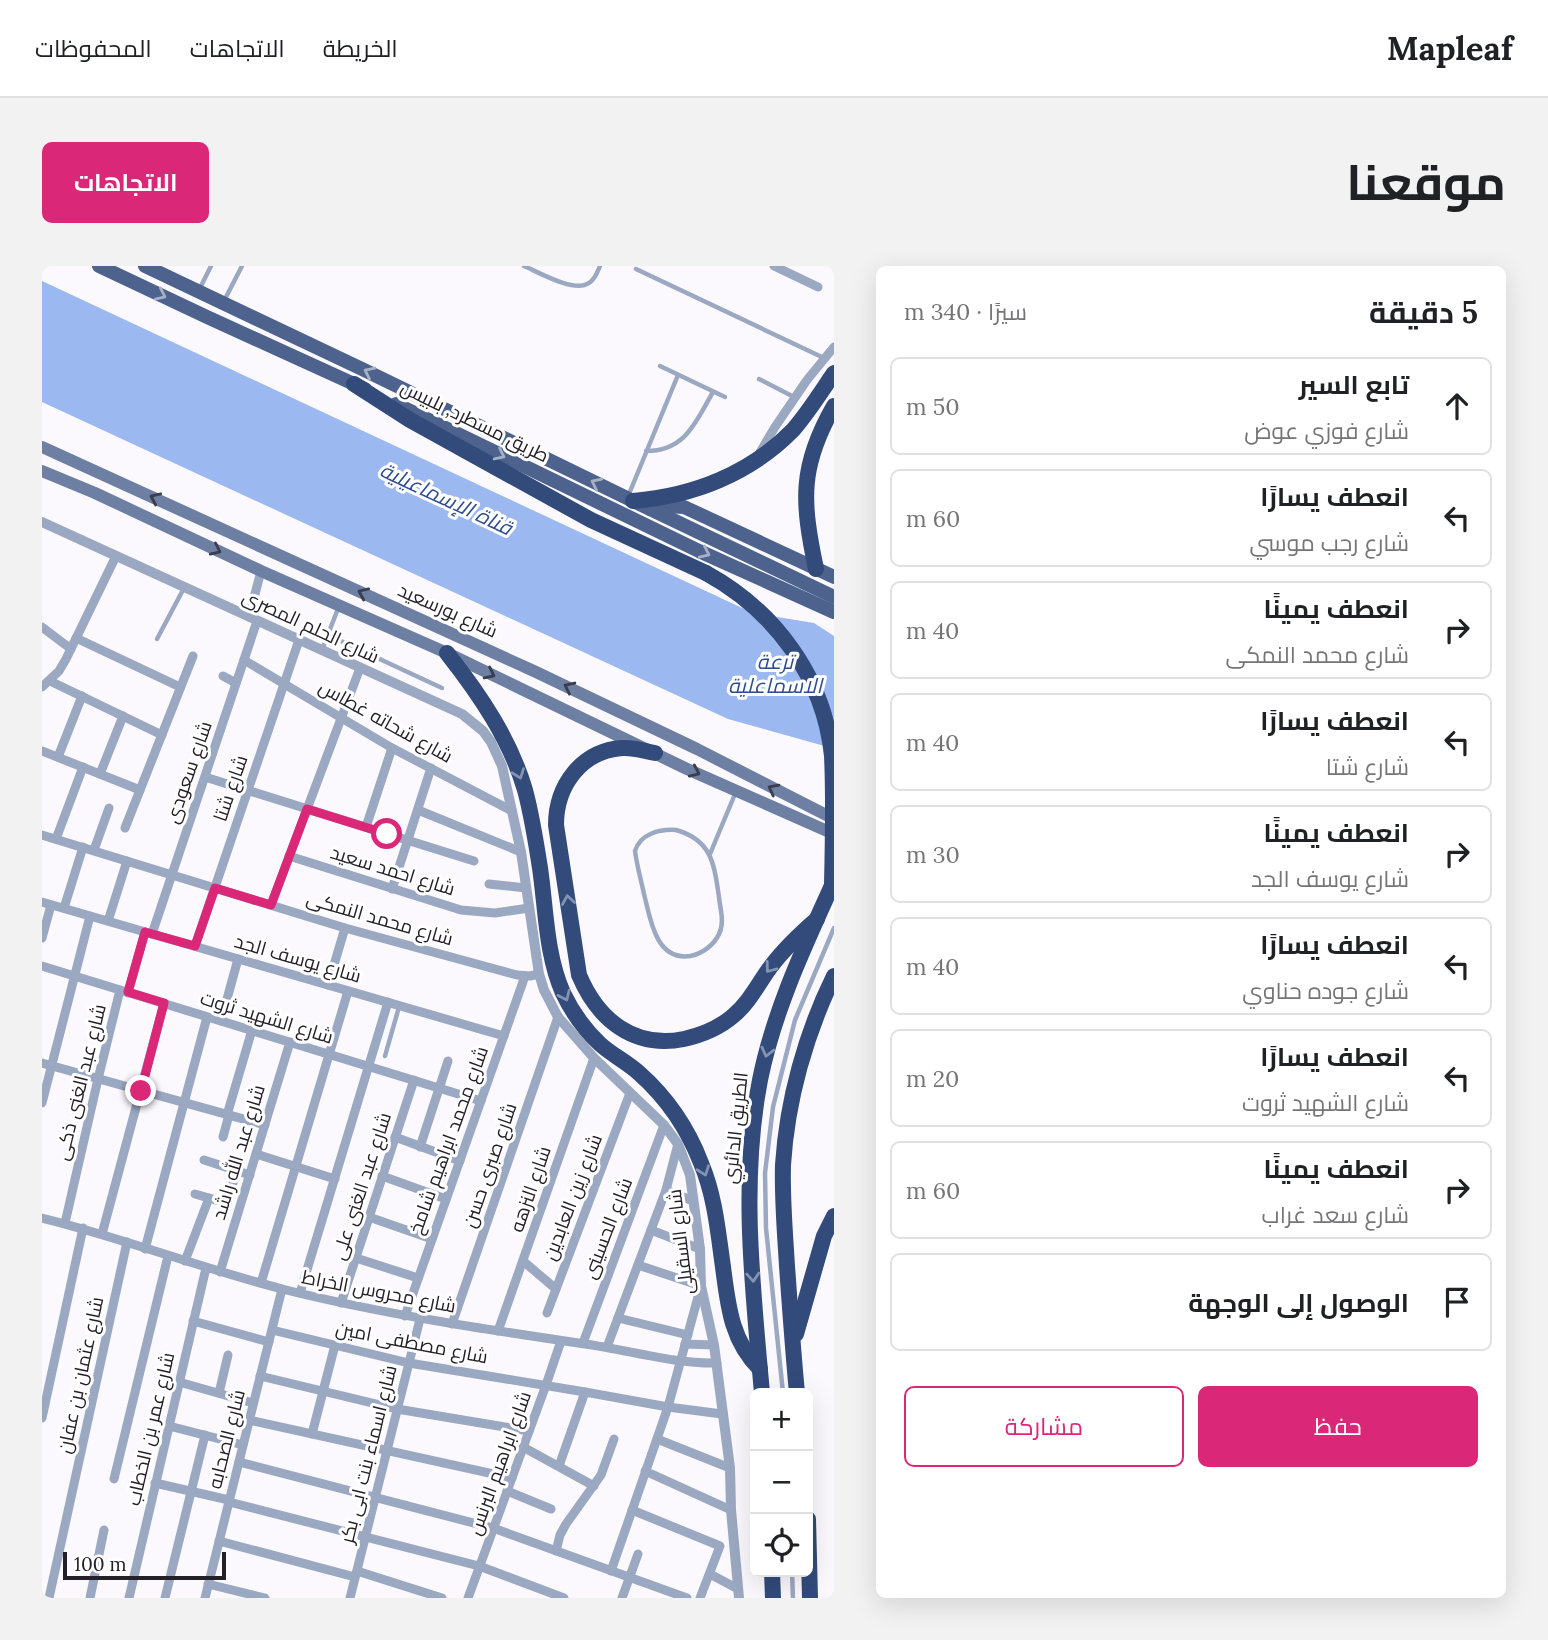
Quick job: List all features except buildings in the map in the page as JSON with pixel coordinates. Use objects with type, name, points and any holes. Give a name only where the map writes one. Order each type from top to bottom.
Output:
[{"type":"highway","points":[[630,500],[670,497],[697,489],[723,479],[755,461],[795,428],[834,373]]},
{"type":"highway","points":[[354,384],[410,420],[590,520],[722,582],[750,602],[775,627],[806,670],[825,720],[832,755],[833,882]]},
{"type":"highway","points":[[816,569],[806,516],[806,487],[810,459],[819,432],[834,406]]},
{"type":"highway","points":[[447,653],[490,713],[509,750],[524,789],[536,844],[552,960],[562,992],[574,1014],[590,1033],[601,1045],[635,1070],[664,1100],[685,1129],[702,1164],[713,1202],[730,1315],[749,1359],[760,1369]]},
{"type":"highway","points":[[655,753],[621,748],[593,757],[570,776],[557,804],[556,825],[579,975],[589,996],[603,1013],[621,1028],[642,1039],[677,1040],[711,1030],[740,1009],[783,952],[817,919]]},
{"type":"highway","name":"الطريق الدائري","points":[[762,1388],[749,1208],[754,1113],[779,1010],[833,882]]},
{"type":"highway","points":[[797,1388],[783,1207],[783,1163],[797,1077],[825,994],[834,976]]},
{"type":"highway","points":[[793,1347],[824,1236],[834,1216]]},
{"type":"highway","points":[[772,1577],[773,1598]]},
{"type":"highway","points":[[809,1577],[810,1598]]},
{"type":"main road","name":"طريق مسطرد, بلبيس","points":[[99,266],[354,384],[699,551],[834,612]]},
{"type":"main road","name":"طريق مسطرد, بلبيس","points":[[145,266],[834,597]]},
{"type":"main road","name":"شارع بورسعيد","points":[[42,447],[536,671],[834,819]]},
{"type":"main road","name":"شارع بورسعيد","points":[[43,472],[87,489],[261,571],[447,653],[655,753],[834,834]]},
{"type":"main road","points":[[650,509],[684,507],[834,577]]},
{"type":"main road","points":[[737,791],[745,774]]},
{"type":"street","points":[[774,266],[818,287]]},
{"type":"street","points":[[755,461],[795,398],[834,347]]},
{"type":"street","name":"شارع الحلم المصرى","points":[[42,522],[463,714],[483,731],[498,754],[512,811]]},
{"type":"street","points":[[116,556],[59,671],[46,684],[82,696],[162,735]]},
{"type":"street","name":"شارع سعودى","points":[[148,933],[172,874],[244,660],[261,571]]},
{"type":"street","points":[[42,627],[71,649]]},
{"type":"street","points":[[76,638],[180,687]]},
{"type":"street","name":"شارع شتا","points":[[195,946],[299,640]]},
{"type":"street","points":[[125,828],[193,656]]},
{"type":"street","name":"شارع شحاته غطاس","points":[[244,660],[392,748],[512,811]]},
{"type":"street","points":[[271,905],[360,668]]},
{"type":"street","points":[[223,676],[236,683]]},
{"type":"street","points":[[58,757],[82,696]]},
{"type":"street","points":[[100,774],[123,716]]},
{"type":"street","points":[[366,827],[392,748]]},
{"type":"street","points":[[42,751],[140,790]]},
{"type":"street","points":[[56,839],[83,767]]},
{"type":"street","points":[[392,889],[431,768]]},
{"type":"street","points":[[205,777],[474,860]]},
{"type":"street","points":[[94,850],[109,808]]},
{"type":"street","points":[[418,810],[521,852]]},
{"type":"street","name":"شارع السقيلى","points":[[512,811],[521,852],[539,974],[544,990],[558,1017],[594,1058],[664,1125],[678,1144],[690,1175],[701,1249],[701,1286],[717,1363],[730,1468],[738,1594]]},
{"type":"street","name":"شارع محمد النمكى","points":[[42,835],[345,928],[525,976],[539,974]]},
{"type":"street","points":[[64,908],[83,847]]},
{"type":"street","name":"شارع احمد سعيد","points":[[289,856],[461,910],[495,913],[529,908]]},
{"type":"street","points":[[108,921],[127,861]]},
{"type":"street","points":[[489,884],[526,888]]},
{"type":"street","points":[[42,938],[46,903]]},
{"type":"street","name":"شارع يوسف الجد","points":[[46,903],[504,1036]]},
{"type":"street","points":[[42,1103],[47,1065],[90,916]]},
{"type":"street","points":[[328,985],[345,928]]},
{"type":"street","name":"شارع عبد الغنى ذكى","points":[[65,1223],[98,1079],[124,991],[148,933]]},
{"type":"street","points":[[221,1021],[238,959]]},
{"type":"street","name":"شارع الشهيد ثروت","points":[[42,966],[481,1101]]},
{"type":"street","name":"شارع محمد ابراهيم شامخ","points":[[405,1316],[525,976]]},
{"type":"street","points":[[261,1283],[348,991]]},
{"type":"street","points":[[300,1293],[388,1002]]},
{"type":"street","points":[[102,1234],[164,1003]]},
{"type":"street","points":[[145,1249],[207,1017]]},
{"type":"street","name":"شارع صبرى حسن","points":[[452,1324],[558,1017]]},
{"type":"street","points":[[223,1137],[251,1030]]},
{"type":"street","name":"شارع عبد الله راشد","points":[[220,1272],[290,1042]]},
{"type":"street","name":"شارع النزهه","points":[[498,1331],[594,1058]]},
{"type":"street","points":[[420,1147],[448,1061]]},
{"type":"street","points":[[47,1065],[265,1125]]},
{"type":"street","name":"شارع عبد الغنى على","points":[[341,1303],[414,1080]]},
{"type":"street","name":"شارع زين العابدين","points":[[547,1313],[630,1093]]},
{"type":"street","name":"شارع الحسينى","points":[[583,1343],[664,1125]]},
{"type":"street","points":[[395,1137],[460,1161]]},
{"type":"street","points":[[607,1347],[666,1190],[678,1144]]},
{"type":"street","points":[[256,1154],[335,1179]]},
{"type":"street","points":[[204,1160],[250,1175]]},
{"type":"street","points":[[195,1194],[226,1202],[237,1171]]},
{"type":"street","points":[[382,1176],[446,1199]]},
{"type":"street","points":[[666,1190],[693,1201]]},
{"type":"street","points":[[185,1261],[209,1198]]},
{"type":"street","name":"شارع محروس الخراط","points":[[42,1217],[206,1268],[341,1303],[420,1319],[583,1343],[681,1361],[717,1363]]},
{"type":"street","points":[[369,1217],[432,1239]]},
{"type":"street","points":[[42,1418],[83,1228]]},
{"type":"street","points":[[651,1230],[701,1249]]},
{"type":"street","name":"شارع عثمان بن عفان","points":[[52,1597],[127,1242]]},
{"type":"street","points":[[114,1479],[168,1256]]},
{"type":"street","points":[[356,1258],[418,1278]]},
{"type":"street","points":[[523,1261],[556,1289]]},
{"type":"street","points":[[611,1571],[668,1407],[701,1286],[638,1265]]},
{"type":"street","name":"شارع عمر بن الخطاب","points":[[129,1598],[206,1268]]},
{"type":"street","name":"شارع الصحابه","points":[[205,1598],[282,1289]]},
{"type":"street","points":[[618,1318],[714,1345]]},
{"type":"street","name":"شارع اسماء بنت ابى بكر","points":[[350,1598],[420,1319]]},
{"type":"street","points":[[193,1321],[269,1342]]},
{"type":"street","name":"شارع مصطفى امين","points":[[272,1330],[409,1363],[722,1414]]},
{"type":"street","name":"شارع ابراهيم البرنس","points":[[468,1598],[561,1340]]},
{"type":"street","points":[[312,1434],[335,1345]]},
{"type":"street","points":[[219,1393],[228,1355]]},
{"type":"street","points":[[260,1376],[397,1409],[529,1431]]},
{"type":"street","points":[[179,1382],[253,1403]]},
{"type":"street","points":[[559,1466],[584,1392]]},
{"type":"street","points":[[249,1420],[512,1478]]},
{"type":"street","points":[[169,1426],[243,1446]]},
{"type":"street","points":[[165,1598],[205,1436]]},
{"type":"street","points":[[556,1551],[566,1524],[594,1486],[606,1463],[614,1439]]},
{"type":"street","points":[[657,1439],[730,1468]]},
{"type":"street","points":[[523,1447],[594,1486]]},
{"type":"street","points":[[239,1462],[493,1528],[687,1598]]},
{"type":"street","points":[[645,1471],[731,1510]]},
{"type":"street","points":[[156,1483],[479,1566],[564,1598]]},
{"type":"street","points":[[507,1491],[551,1509]]},
{"type":"street","points":[[632,1510],[719,1545],[720,1549],[700,1598]]},
{"type":"street","points":[[90,1598],[104,1530]]},
{"type":"street","points":[[219,1541],[442,1598]]},
{"type":"street","points":[[622,1598],[638,1554]]},
{"type":"street","points":[[710,1574],[738,1594]]},
{"type":"street","points":[[208,1584],[265,1598]]},
{"type":"lane","points":[[198,292],[211,266]]},
{"type":"lane","points":[[223,303],[242,266]]},
{"type":"lane","points":[[524,266],[579,287],[591,282],[600,266]]},
{"type":"lane","points":[[636,269],[824,358]]},
{"type":"lane","points":[[660,366],[725,397]]},
{"type":"lane","points":[[630,500],[646,451],[678,375]]},
{"type":"lane","points":[[759,379],[795,398]]},
{"type":"lane","points":[[646,451],[667,448],[685,437],[713,392]]},
{"type":"lane","points":[[157,639],[184,587]]},
{"type":"lane","points":[[322,650],[339,606]]},
{"type":"lane","points":[[328,635],[442,688]]},
{"type":"lane","points":[[710,855],[692,836],[676,830],[651,834],[636,847],[655,935],[668,950],[681,956],[687,957],[706,949],[720,931],[722,922],[710,855],[737,791]]},
{"type":"lane","points":[[782,1388],[765,1219],[765,1172],[773,1107],[796,1020],[834,928]]},
{"type":"lane","points":[[385,1056],[399,1006]]},
{"type":"lane","points":[[792,1577],[793,1598]]},
{"type":"water","name":"ترعة الاسماعلية","points":[[42,281],[753,613],[814,623],[834,636],[834,751],[728,719],[42,402]]},
{"type":"route","points":[[141,1091],[164,1003],[128,992],[145,932],[195,946],[215,888],[271,905],[307,809],[387,834]]},
{"type":"water label","name":"قناة الإسماعيلية","points":[[446,499]]}]
